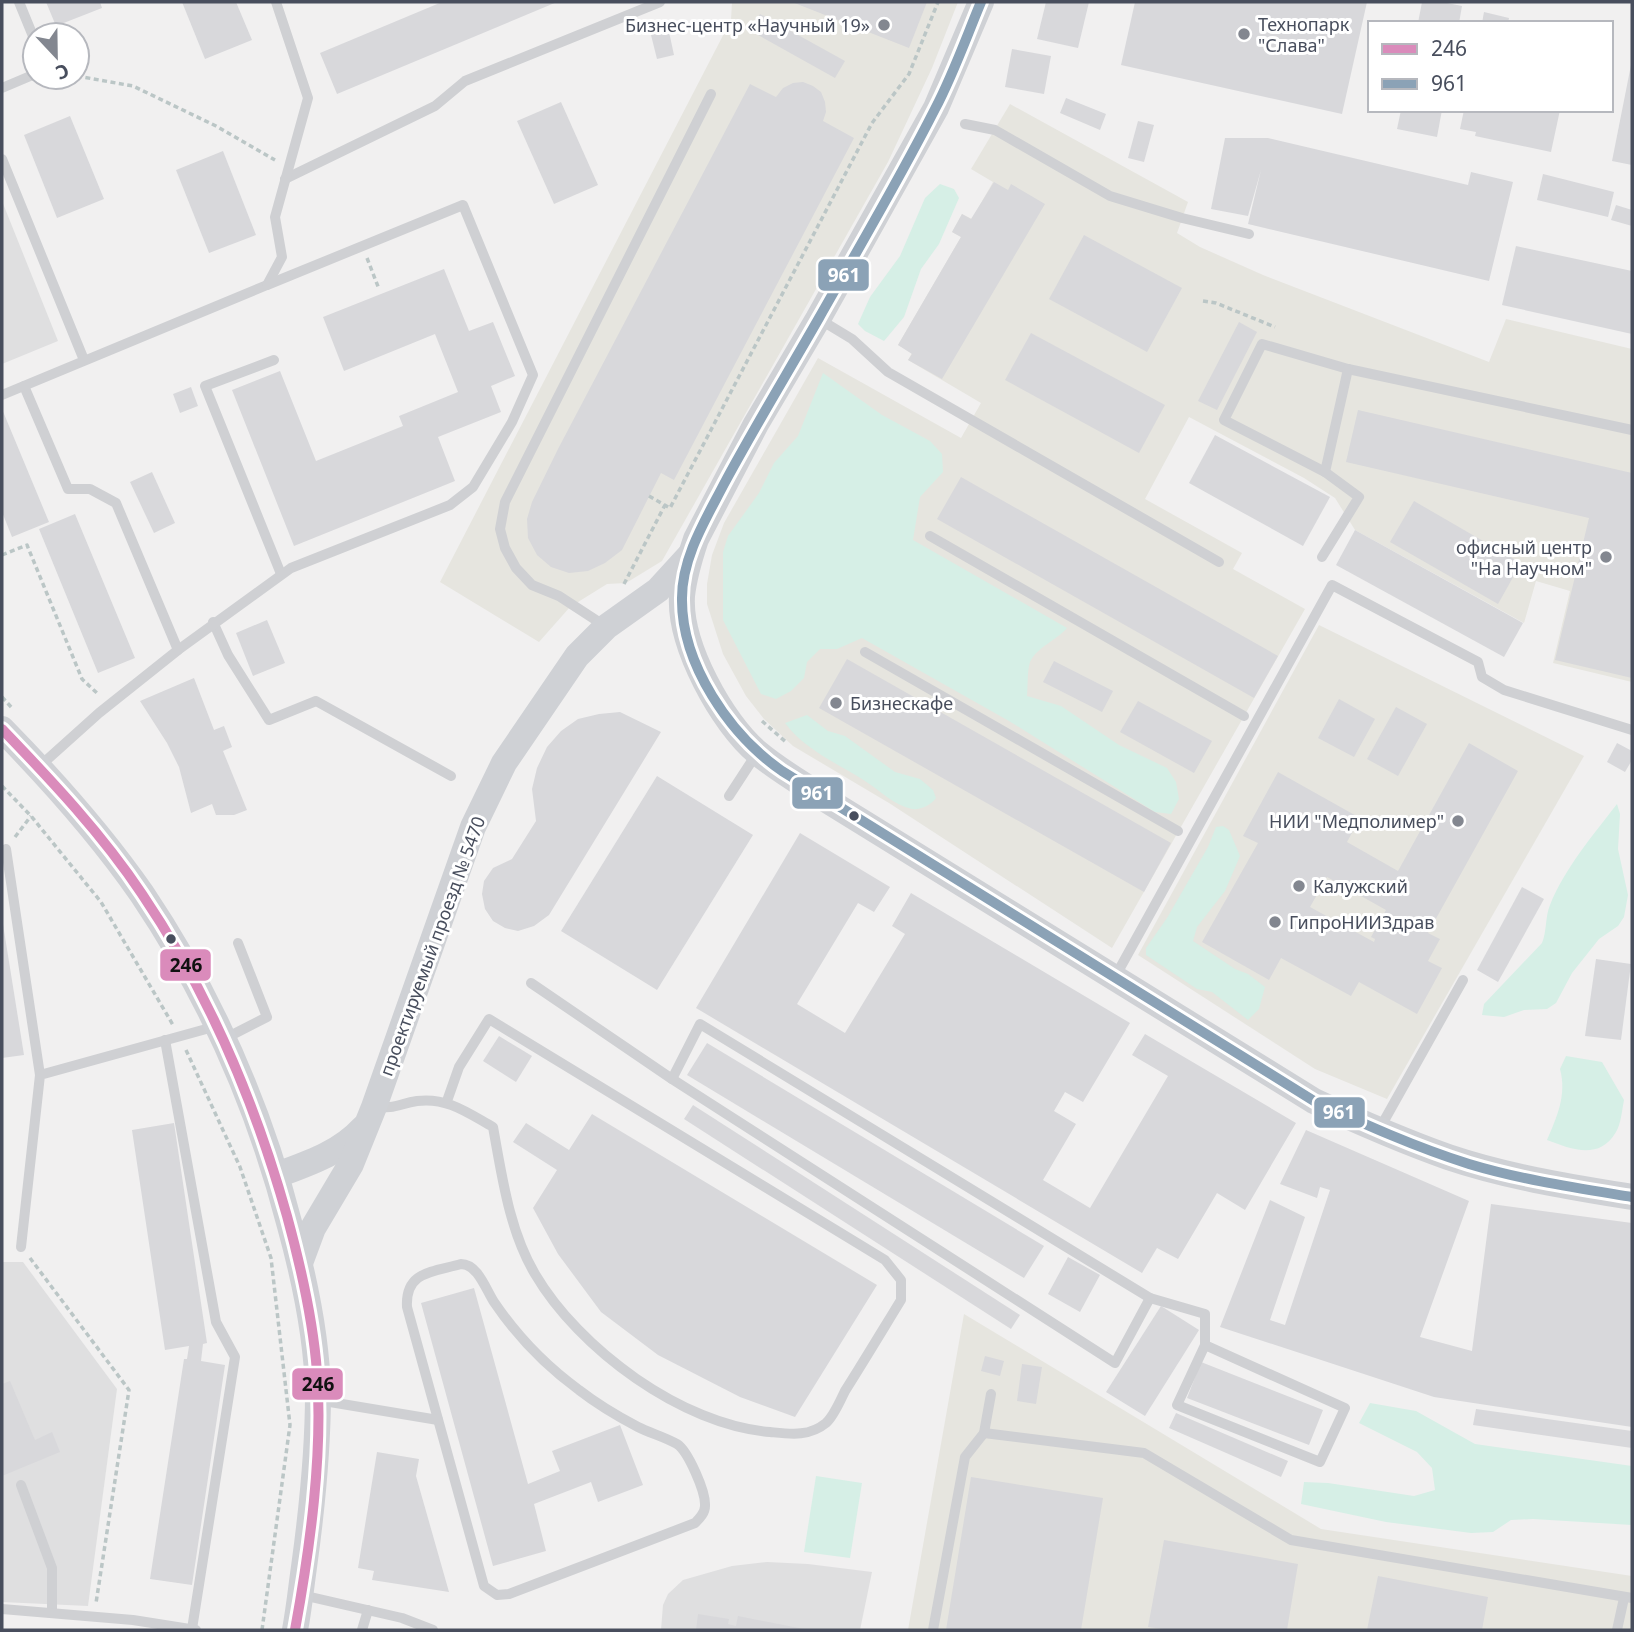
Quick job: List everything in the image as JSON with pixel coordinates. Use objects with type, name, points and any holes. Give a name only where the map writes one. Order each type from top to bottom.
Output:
[{"type":"street","points":[[981,2],[936,108],[731,469],[691,554],[682,598],[686,627],[695,658],[721,710],[757,753],[834,805],[1314,1101],[1448,1157],[1572,1187],[1632,1197]]},
{"type":"street","name":"проектируемый проезд № 5470","points":[[300,1263],[313,1228],[351,1164],[472,827],[504,763],[576,656],[621,616],[658,590],[691,554]]},
{"type":"street","points":[[621,616],[659,608],[686,627]]},
{"type":"street","points":[[2,729],[90,827],[142,894],[182,960],[220,1033],[244,1084],[277,1175],[300,1263],[308,1307],[317,1400],[315,1485],[295,1630]]},
{"type":"street","name":"проектируемый проезд № 5470","points":[[277,1175],[315,1161],[349,1143],[370,1116]]},
{"type":"lane","points":[[19,2],[27,21]]},
{"type":"lane","points":[[267,285],[282,257],[275,217],[308,98],[276,2]]},
{"type":"lane","points":[[287,174],[435,106],[465,81],[660,2]]},
{"type":"lane","points":[[2,88],[21,81]]},
{"type":"lane","points":[[621,616],[531,585],[516,568],[505,548],[500,529],[505,502],[712,94]]},
{"type":"lane","points":[[965,124],[995,130],[1110,196],[1182,218],[1249,234]]},
{"type":"lane","points":[[2,159],[84,360]]},
{"type":"lane","points":[[2,395],[463,205],[533,375],[512,422],[473,487],[450,505],[290,568],[213,622],[38,767]]},
{"type":"lane","points":[[818,319],[852,339],[888,372],[1219,562]]},
{"type":"lane","points":[[1322,557],[1359,497],[1325,472],[1224,420],[1262,344],[1348,369],[1632,430]]},
{"type":"lane","points":[[274,360],[205,386],[281,574]]},
{"type":"lane","points":[[1325,472],[1348,369]]},
{"type":"lane","points":[[23,386],[68,489],[90,489],[116,503],[178,650]]},
{"type":"lane","points":[[930,536],[1244,716]]},
{"type":"lane","points":[[1115,978],[1332,586],[1478,662],[1482,677],[1504,690],[1632,730]]},
{"type":"lane","points":[[213,622],[228,655],[269,720],[316,701],[450,776]]},
{"type":"lane","points":[[864,652],[1178,831]]},
{"type":"lane","points":[[729,796],[757,753]]},
{"type":"lane","points":[[6,849],[40,1075],[21,1247]]},
{"type":"lane","points":[[40,1075],[165,1041],[220,1033],[267,1017],[237,943]]},
{"type":"lane","points":[[1380,1128],[1463,980]]},
{"type":"lane","points":[[531,983],[672,1079],[1115,1363],[1150,1298]]},
{"type":"lane","points":[[370,1116],[417,1101],[447,1101],[493,1127],[505,1194],[521,1245],[534,1273],[558,1308],[591,1341],[636,1378],[717,1422],[761,1432],[801,1435],[827,1422],[901,1300],[901,1280],[885,1260],[489,1020],[459,1067],[447,1101]]},
{"type":"lane","points":[[672,1079],[701,1024],[1150,1298],[1205,1314],[1205,1345],[1177,1405],[1320,1462],[1345,1408],[1205,1345]]},
{"type":"lane","points":[[2,1609],[133,1620],[194,1630],[235,1357],[216,1322],[165,1041]]},
{"type":"lane","points":[[468,1264],[514,1329],[556,1372],[598,1404],[637,1427],[678,1445],[684,1451],[706,1506],[695,1523],[509,1594],[497,1595],[484,1586],[438,1420],[407,1307],[406,1294],[411,1282],[419,1276],[468,1264]]},
{"type":"lane","points":[[933,1630],[965,1457],[984,1433],[991,1394]]},
{"type":"lane","points":[[317,1400],[438,1420]]},
{"type":"lane","points":[[984,1433],[1144,1453],[1291,1540],[1628,1598],[1617,1630]]},
{"type":"lane","points":[[21,1485],[52,1568],[52,1613]]},
{"type":"lane","points":[[300,1594],[402,1618],[433,1630]]},
{"type":"lane","points":[[362,1630],[368,1610]]},
{"type":"path","points":[[649,496],[670,508],[872,123],[909,74],[938,2]]},
{"type":"path","points":[[91,79],[132,86],[216,126],[287,174]]},
{"type":"path","points":[[362,246],[379,289]]},
{"type":"path","points":[[1203,301],[1216,303],[1275,327]]},
{"type":"path","points":[[621,616],[624,584],[665,505]]},
{"type":"path","points":[[2,555],[27,545],[82,679],[110,705]]},
{"type":"path","points":[[6,849],[31,816]]},
{"type":"path","points":[[21,1247],[129,1390],[94,1616]]},
{"type":"shaded area","points":[[732,2],[958,2],[932,68],[888,162],[662,561],[626,583],[607,584],[570,607],[539,642],[440,582],[731,20]]},
{"type":"shaded area","points":[[1010,104],[1188,202],[1177,233],[1200,247],[1263,275],[1489,362],[1506,319],[1632,349],[1632,682],[1553,663],[1570,591],[1536,581],[1524,623],[1355,530],[1335,498],[1304,478],[1189,417],[1145,499],[1242,553],[1233,569],[1305,609],[1112,948],[889,803],[793,746],[764,719],[746,696],[723,654],[707,604],[712,555],[724,523],[818,358],[961,438],[981,403],[908,360],[912,353],[898,345],[961,237],[952,232],[962,214],[972,219],[993,182],[971,169]]},
{"type":"shaded area","points":[[2,201],[58,341],[2,364]]},
{"type":"shaded area","points":[[1319,625],[1584,756],[1387,1099],[1315,1069],[1138,955]]},
{"type":"shaded area","points":[[2,1262],[23,1262],[117,1389],[88,1606],[2,1602]]},
{"type":"shaded area","points":[[964,1314],[1321,1529],[1632,1576],[1632,1630],[908,1630]]},
{"type":"shaded area","points":[[767,1562],[872,1572],[860,1630],[661,1630],[663,1605],[668,1594],[683,1580],[732,1566]]},
{"type":"green space","points":[[940,184],[954,189],[959,198],[939,244],[921,269],[904,317],[884,341],[858,324],[870,297],[900,256],[925,198]]},
{"type":"green space","points":[[823,373],[882,415],[930,441],[942,454],[943,472],[920,497],[913,540],[1067,628],[1037,652],[1030,662],[1027,696],[1061,706],[1119,745],[1167,768],[1176,782],[1179,799],[1171,814],[1155,812],[1009,721],[862,638],[837,649],[820,649],[807,662],[804,678],[791,691],[776,699],[761,694],[723,620],[723,552],[728,536],[759,493],[774,463],[798,436]]},
{"type":"green space","points":[[807,715],[828,731],[845,736],[895,772],[920,779],[933,790],[936,798],[922,808],[912,809],[893,801],[802,741],[785,723]]},
{"type":"green space","points":[[1617,804],[1620,814],[1618,849],[1628,895],[1624,917],[1618,926],[1599,939],[1572,973],[1556,1003],[1547,1009],[1524,1010],[1504,1017],[1482,1015],[1484,1004],[1542,943],[1548,910],[1563,878]]},
{"type":"green space","points":[[1223,826],[1229,830],[1240,856],[1225,891],[1197,927],[1193,941],[1265,987],[1259,1009],[1248,1020],[1212,992],[1197,989],[1146,955],[1146,948],[1167,918],[1208,847],[1216,827]]},
{"type":"green space","points":[[1566,1056],[1602,1062],[1624,1100],[1616,1132],[1609,1141],[1593,1150],[1575,1149],[1547,1140],[1560,1106],[1560,1069]]},
{"type":"green space","points":[[1370,1403],[1416,1411],[1475,1444],[1632,1466],[1632,1525],[1511,1520],[1493,1532],[1471,1533],[1386,1522],[1301,1504],[1304,1482],[1414,1496],[1435,1490],[1432,1468],[1417,1452],[1359,1423]]},
{"type":"green space","points":[[816,1476],[862,1483],[850,1558],[804,1552]]},
{"type":"building","points":[[46,2],[100,2],[102,8],[69,21],[54,21]]},
{"type":"building","points":[[182,2],[236,2],[252,40],[205,59]]},
{"type":"building","points":[[442,2],[557,2],[337,94],[320,53]]},
{"type":"building","name":"Бизнес-центр «Научный 19»","points":[[792,2],[927,2],[909,48]]},
{"type":"building","points":[[1046,2],[1089,2],[1078,48],[1037,39]]},
{"type":"building","name":"Технопарк \"Слава\"","points":[[1135,2],[1367,2],[1342,114],[1121,65]]},
{"type":"building","points":[[1422,2],[1462,6],[1459,21],[1418,21]]},
{"type":"building","points":[[1484,12],[1509,18],[1508,21],[1482,21]]},
{"type":"building","points":[[760,14],[845,61],[835,78],[751,31]]},
{"type":"building","points":[[668,27],[674,55],[657,59],[650,31]]},
{"type":"building","points":[[1012,49],[1051,56],[1044,94],[1005,87]]},
{"type":"building","points":[[1632,65],[1632,165],[1612,161]]},
{"type":"building","points":[[803,82],[821,92],[826,112],[823,121],[854,138],[674,480],[661,473],[622,550],[605,563],[588,571],[569,573],[551,567],[537,555],[528,538],[527,519],[532,502],[558,449],[750,84],[776,97],[783,88]]},
{"type":"building","points":[[1066,98],[1106,114],[1100,130],[1060,113]]},
{"type":"building","points":[[561,102],[598,185],[554,204],[517,121]]},
{"type":"building","points":[[1401,112],[1442,112],[1437,137],[1397,129]]},
{"type":"building","points":[[1464,112],[1560,112],[1551,152],[1475,136],[1476,132],[1460,129]]},
{"type":"building","points":[[70,116],[104,199],[57,218],[24,135]]},
{"type":"building","points":[[1138,121],[1154,125],[1144,162],[1128,158]]},
{"type":"building","points":[[1225,138],[1268,138],[1468,185],[1471,172],[1513,182],[1489,281],[1248,224],[1261,170],[1248,216],[1211,209]]},
{"type":"building","points":[[223,151],[256,235],[209,253],[176,170]]},
{"type":"building","points":[[1543,174],[1614,192],[1608,217],[1537,200]]},
{"type":"building","points":[[994,182],[1008,190],[1011,184],[1045,204],[942,379],[908,360],[912,354],[898,345],[961,237],[952,232],[962,214],[971,219]]},
{"type":"building","points":[[1616,205],[1632,210],[1632,226],[1611,220]]},
{"type":"building","points":[[1084,235],[1182,288],[1147,352],[1049,299]]},
{"type":"building","points":[[1516,246],[1632,271],[1632,334],[1502,305]]},
{"type":"building","points":[[444,269],[469,331],[493,322],[515,376],[491,386],[501,412],[438,437],[455,481],[294,546],[232,390],[280,371],[316,461],[403,426],[399,416],[458,392],[435,334],[344,371],[323,317]]},
{"type":"building","points":[[1239,322],[1257,332],[1217,410],[1198,401]]},
{"type":"building","points":[[1031,333],[1165,405],[1139,453],[1005,380]]},
{"type":"building","points":[[191,387],[198,406],[180,413],[173,394]]},
{"type":"building","points":[[2,409],[49,522],[12,537],[2,512]]},
{"type":"building","name":"офисный центр \"На Научном\"","points":[[1358,410],[1632,473],[1632,678],[1555,660],[1589,518],[1346,462]]},
{"type":"building","points":[[1215,435],[1330,497],[1303,546],[1189,483]]},
{"type":"building","points":[[152,472],[175,523],[154,533],[130,482]]},
{"type":"building","points":[[961,477],[1278,656],[1254,698],[937,519]]},
{"type":"building","points":[[1414,501],[1521,563],[1498,604],[1390,542]]},
{"type":"building","points":[[75,514],[135,658],[98,673],[39,529]]},
{"type":"building","points":[[1355,530],[1523,623],[1504,657],[1336,565]]},
{"type":"building","points":[[267,620],[285,663],[253,676],[236,633]]},
{"type":"building","points":[[847,659],[1171,843],[1144,892],[819,708]]},
{"type":"building","points":[[1054,661],[1113,691],[1102,712],[1043,682]]},
{"type":"building","points":[[194,678],[214,730],[224,726],[232,747],[223,751],[247,810],[234,815],[216,815],[212,804],[191,813],[179,767],[140,701]]},
{"type":"building","points":[[1339,699],[1375,719],[1354,757],[1318,738]]},
{"type":"building","points":[[1138,701],[1212,741],[1194,773],[1120,732]]},
{"type":"building","points":[[1396,707],[1427,724],[1398,776],[1367,759]]},
{"type":"building","points":[[620,712],[661,732],[549,915],[534,926],[518,931],[505,928],[493,921],[485,909],[482,894],[484,881],[493,868],[512,859],[536,821],[532,789],[537,768],[547,747],[561,731],[578,719]]},
{"type":"building","points":[[1469,743],[1518,771],[1428,933],[1440,939],[1428,961],[1442,968],[1417,1014],[1359,982],[1351,996],[1281,958],[1269,980],[1202,942],[1258,843],[1243,836],[1278,772],[1360,818],[1347,842],[1398,871]],"holes":[[[1327,877],[1386,910],[1371,937],[1375,939],[1374,942],[1310,907]]]},
{"type":"building","points":[[1617,743],[1632,751],[1632,760],[1625,772],[1607,762]]},
{"type":"building","points":[[657,776],[753,835],[657,990],[561,931]]},
{"type":"building","points":[[800,833],[890,887],[874,912],[858,903],[797,1004],[845,1033],[905,934],[892,926],[911,893],[1130,1023],[1083,1102],[1065,1092],[1054,1111],[1076,1124],[1043,1180],[1090,1208],[1168,1076],[1132,1055],[1145,1034],[1296,1123],[1245,1210],[1217,1193],[1178,1259],[1157,1248],[1142,1273],[696,1008]]},
{"type":"building","points":[[1522,887],[1544,899],[1498,982],[1477,970]]},
{"type":"building","points":[[2,918],[24,1055],[2,1058]]},
{"type":"building","points":[[1596,959],[1631,964],[1621,1040],[1585,1036]]},
{"type":"building","points":[[499,1036],[532,1056],[516,1082],[483,1061]]},
{"type":"building","points":[[707,1043],[1044,1246],[1024,1278],[687,1075]]},
{"type":"building","points":[[693,1105],[1020,1315],[1011,1329],[684,1119]]},
{"type":"building","points":[[592,1114],[877,1285],[795,1417],[740,1397],[658,1355],[601,1312],[558,1254],[533,1208],[557,1170],[513,1142],[526,1123],[569,1150]]},
{"type":"building","points":[[174,1123],[207,1343],[203,1344],[201,1361],[225,1365],[192,1585],[150,1579],[184,1359],[187,1359],[189,1346],[165,1350],[132,1130]]},
{"type":"building","points":[[1306,1130],[1469,1201],[1420,1337],[1472,1351],[1491,1204],[1632,1223],[1632,1427],[1434,1397],[1220,1327],[1270,1200],[1305,1217],[1270,1320],[1285,1325],[1330,1190],[1320,1187],[1317,1198],[1280,1184]]},
{"type":"building","points":[[1068,1257],[1100,1275],[1080,1312],[1048,1294]]},
{"type":"building","points":[[474,1288],[528,1484],[560,1471],[552,1451],[620,1425],[643,1485],[598,1502],[591,1482],[534,1504],[546,1551],[493,1566],[421,1303]]},
{"type":"building","points":[[1161,1306],[1199,1330],[1145,1416],[1106,1392]]},
{"type":"building","points":[[985,1356],[1004,1361],[1000,1376],[981,1371]]},
{"type":"building","points":[[1201,1362],[1323,1410],[1309,1445],[1187,1398]]},
{"type":"building","points":[[1022,1364],[1042,1367],[1036,1404],[1017,1401]]},
{"type":"building","points":[[10,1381],[35,1440],[52,1432],[60,1452],[2,1476],[2,1384]]},
{"type":"building","points":[[1476,1409],[1632,1431],[1632,1448],[1473,1425]]},
{"type":"building","points":[[1176,1413],[1288,1461],[1281,1477],[1169,1428]]},
{"type":"building","points":[[377,1452],[419,1459],[416,1476],[449,1592],[372,1580],[374,1571],[358,1568]]},
{"type":"building","points":[[971,1477],[1103,1498],[1081,1630],[946,1630]]},
{"type":"building","points":[[1164,1540],[1298,1564],[1287,1630],[1170,1630],[1148,1627]]},
{"type":"building","points":[[1378,1576],[1488,1597],[1482,1630],[1367,1630]]},
{"type":"building","points":[[698,1614],[729,1619],[728,1624],[736,1626],[738,1616],[809,1630],[696,1630]]},
{"type":"transit line","name":"961","points":[[981,2],[948,83],[921,136],[735,463],[691,553],[683,583],[684,623],[699,672],[712,696],[744,738],[782,771],[1314,1101],[1409,1143],[1469,1164],[1529,1179],[1632,1197]]},
{"type":"transit line","name":"246","points":[[2,729],[93,829],[127,872],[166,932],[228,1049],[274,1173],[302,1274],[317,1372],[317,1468],[306,1567],[295,1630]]},
{"type":"place","name":"Бизнес-центр «Научный 19»","points":[[884,25]]},
{"type":"place","name":"Технопарк \"Слава\"","points":[[1244,34]]},
{"type":"place","name":"офисный центр \"На Научном\"","points":[[1606,557]]},
{"type":"place","name":"Бизнескафе","points":[[836,703]]},
{"type":"place","name":"НИИ \"Медполимер\"","points":[[1458,821]]},
{"type":"place","name":"Калужский","points":[[1299,886]]},
{"type":"place","name":"ГипроНИИЗдрав","points":[[1275,922]]}]
